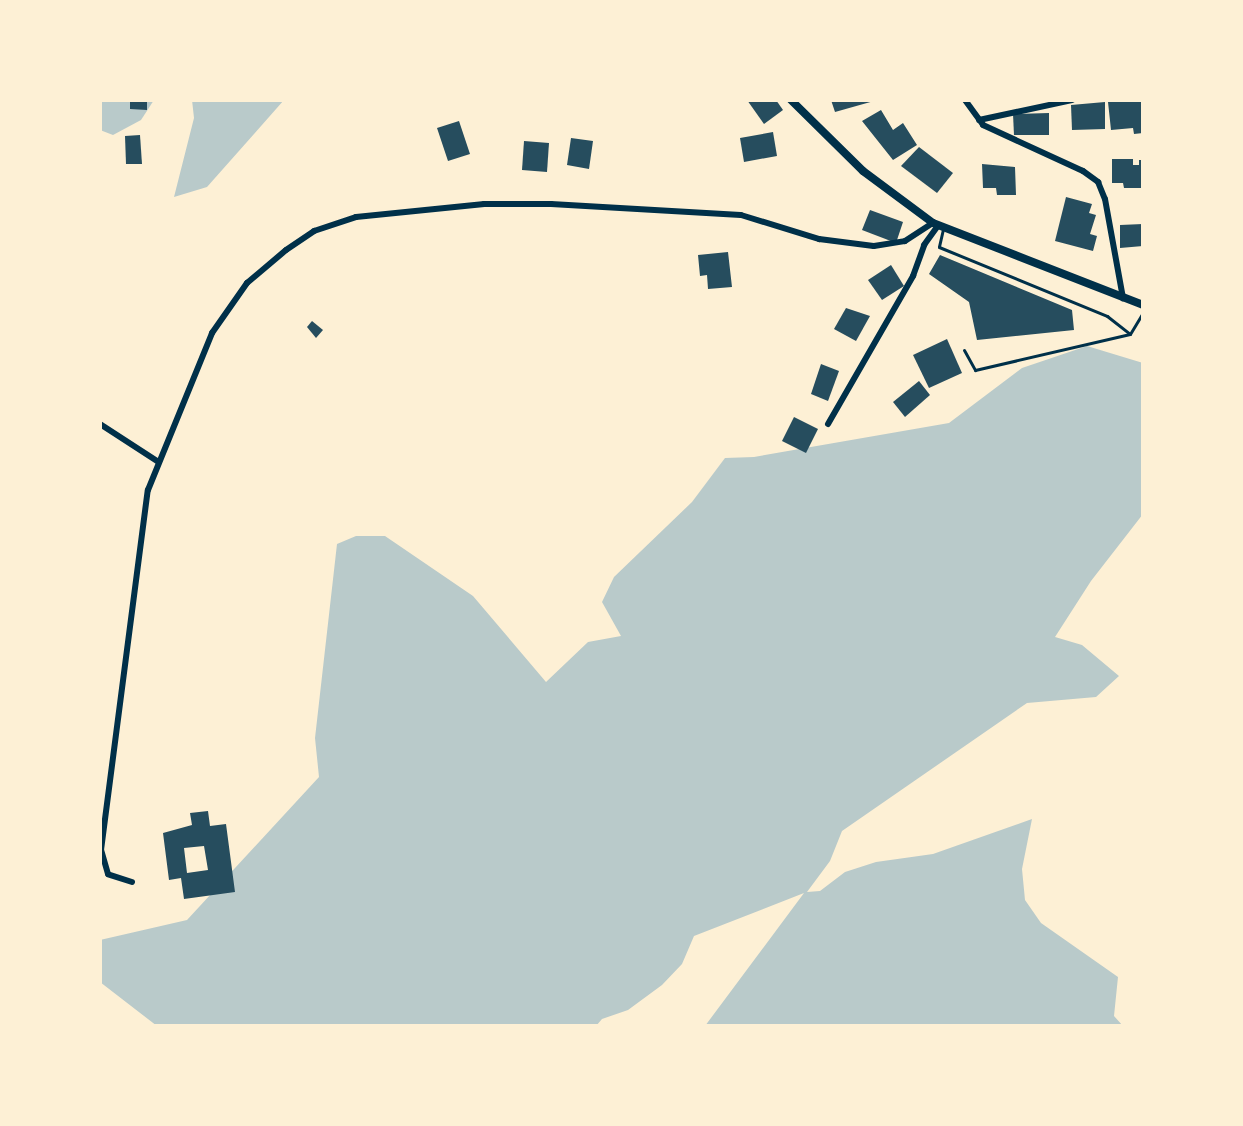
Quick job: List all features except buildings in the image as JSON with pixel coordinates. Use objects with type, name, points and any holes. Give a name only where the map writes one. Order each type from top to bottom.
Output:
[{"type":"main road","points":[[791,100],[863,171],[938,226],[1143,305]]},
{"type":"street","points":[[965,100],[983,125],[1083,171],[1098,182],[1105,199],[1123,298]]},
{"type":"street","points":[[979,120],[1072,100]]},
{"type":"street","points":[[132,882],[108,874],[101,850],[146,499],[157,461],[204,348],[227,308],[257,274],[286,250],[334,223],[409,209],[529,203],[741,215],[819,239],[874,246],[905,241],[938,226]]},
{"type":"street","points":[[828,424],[913,276],[924,245],[938,226]]},
{"type":"street","points":[[100,424],[157,461]]},
{"type":"lane","points":[[938,226],[939,247],[1107,316],[1130,334]]},
{"type":"lane","points":[[964,350],[975,370],[1130,334],[1143,312]]},
{"type":"shaded area","points":[[100,100],[154,100],[141,120],[113,135],[100,130]]},
{"type":"shaded area","points":[[192,100],[284,100],[207,187],[174,197],[194,118]]},
{"type":"shaded area","points":[[1087,346],[1143,363],[1143,514],[1091,581],[1055,637],[1082,645],[1119,676],[1096,697],[1027,703],[842,831],[830,861],[807,892],[820,891],[845,872],[876,862],[933,854],[1032,819],[1022,869],[1025,900],[1041,923],[1118,977],[1114,1016],[1123,1026],[705,1026],[804,893],[694,936],[682,964],[662,985],[628,1010],[602,1019],[596,1026],[157,1026],[100,982],[100,940],[187,920],[319,777],[315,738],[337,544],[356,536],[385,536],[473,596],[546,682],[588,642],[621,636],[602,602],[614,577],[692,502],[725,458],[754,457],[949,423],[1022,368]]}]
